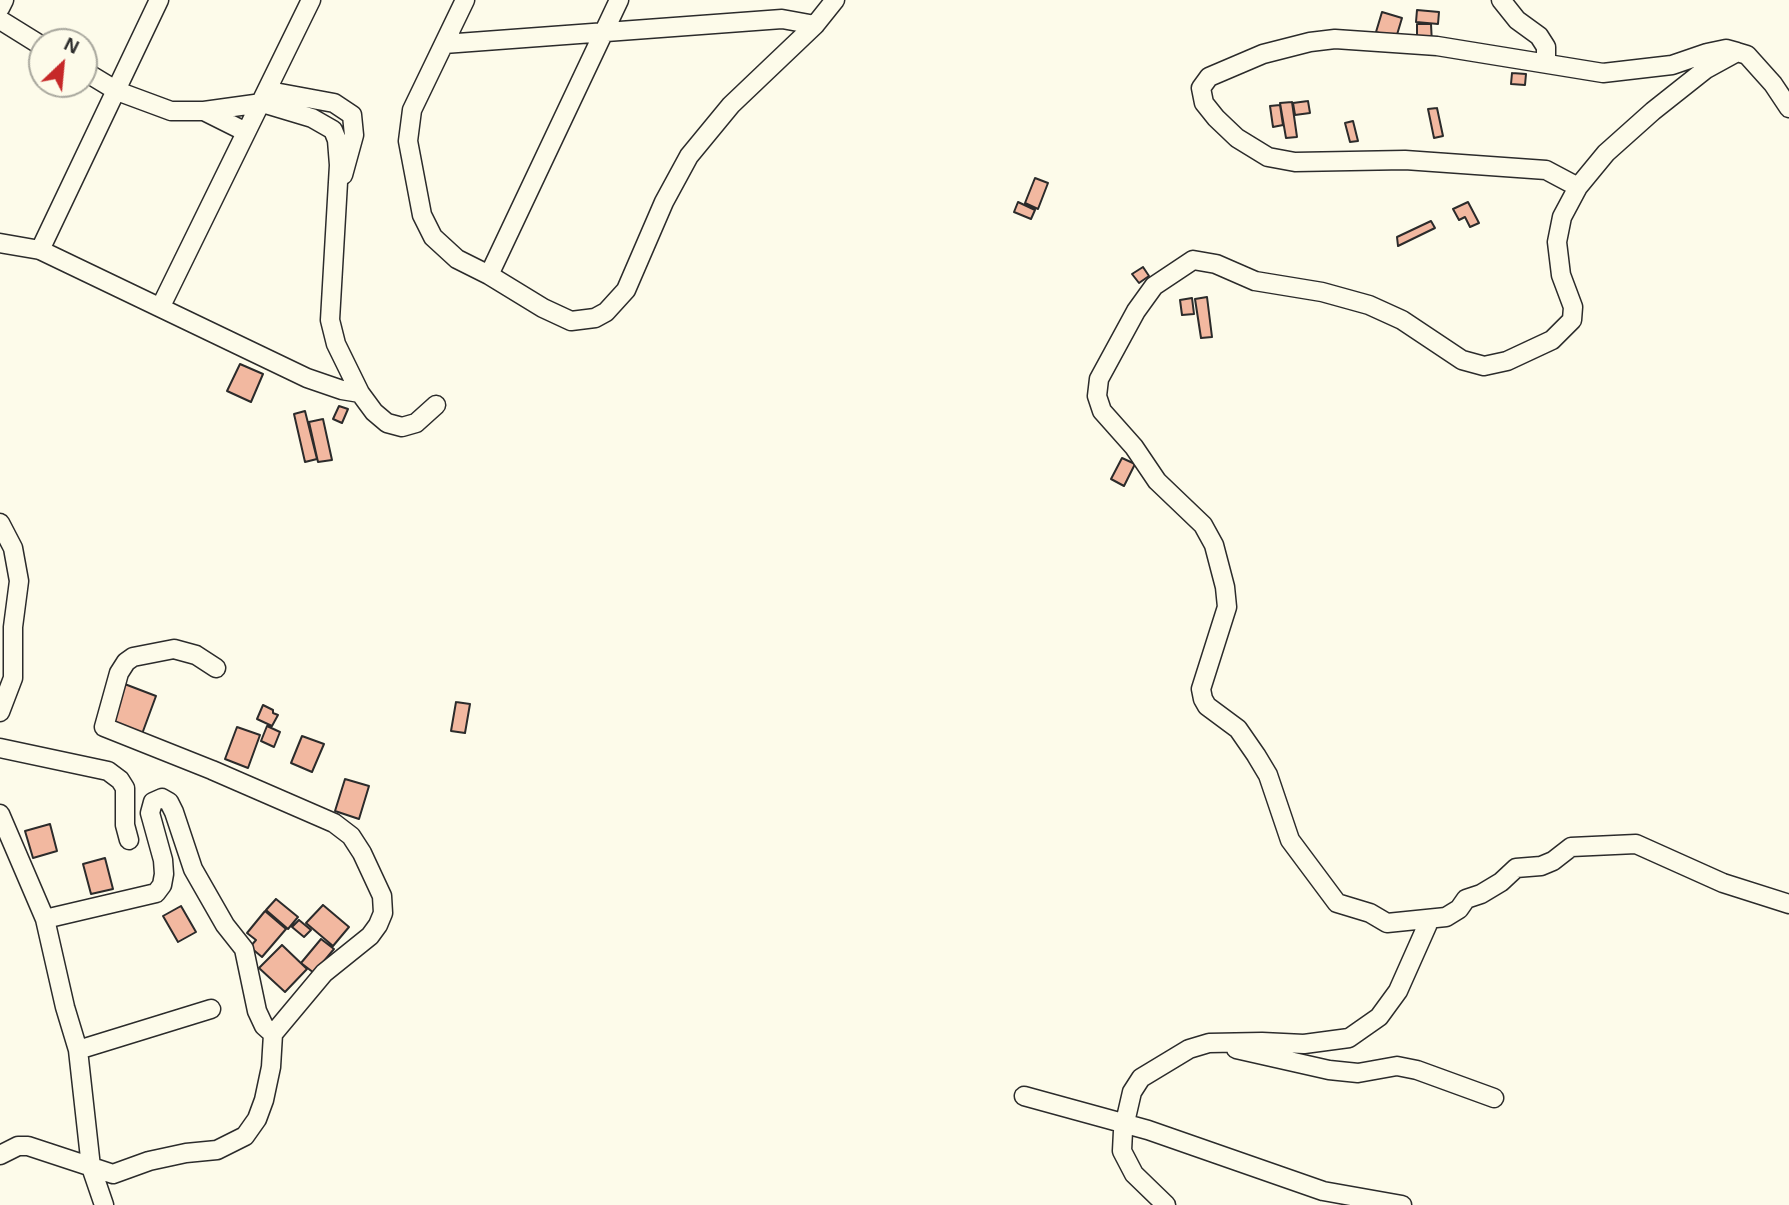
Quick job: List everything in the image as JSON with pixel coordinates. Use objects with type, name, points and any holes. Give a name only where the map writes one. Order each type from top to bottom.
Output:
[{"type":"street","points":[[0,8],[4,0]]},
{"type":"street","points":[[40,250],[159,0]]},
{"type":"street","points":[[161,306],[311,0]]},
{"type":"street","points":[[465,0],[412,110],[408,141],[422,215],[433,237],[457,259],[571,321],[595,318],[606,312],[626,290],[664,202],[689,156],[731,105],[815,25],[835,0]]},
{"type":"street","points":[[489,275],[619,0]]},
{"type":"street","points":[[1501,0],[1517,20],[1539,36],[1546,47],[1546,62]]},
{"type":"street","points":[[444,44],[782,19],[815,25]]},
{"type":"street","points":[[0,20],[28,37]]},
{"type":"street","points":[[1578,187],[1546,170],[1405,160],[1295,162],[1268,157],[1237,138],[1216,118],[1204,103],[1201,88],[1209,77],[1263,54],[1310,42],[1335,39],[1437,46],[1603,73],[1672,65],[1707,52],[1726,49],[1747,55],[1773,84],[1789,108]]},
{"type":"street","points":[[1737,52],[1706,69],[1653,111],[1606,153],[1578,187],[1562,217],[1557,242],[1561,275],[1573,307],[1572,320],[1552,340],[1507,361],[1484,366],[1462,360],[1402,320],[1369,305],[1322,292],[1255,281],[1216,264],[1193,260],[1154,286],[1136,311],[1099,379],[1097,396],[1102,411],[1134,447],[1157,481],[1203,525],[1214,545],[1225,587],[1227,607],[1201,689],[1207,706],[1238,729],[1256,755],[1268,775],[1290,839],[1337,903],[1370,913],[1387,923],[1446,917],[1459,909],[1466,899],[1501,882],[1516,868],[1541,866],[1553,861],[1571,847],[1636,844],[1723,883],[1789,904]]},
{"type":"street","points":[[98,79],[117,91],[171,111],[204,111],[265,97],[334,103],[352,115],[354,135],[338,190]]},
{"type":"street","points":[[265,97],[333,130],[337,140],[338,190],[330,320],[336,344],[359,393],[387,423],[402,427],[416,423],[436,405]]},
{"type":"street","points":[[204,111],[246,132]]},
{"type":"street","points":[[0,243],[40,250],[307,377],[342,390],[359,393]]},
{"type":"street","points":[[0,523],[13,548],[19,580],[13,627],[13,678],[0,712]]},
{"type":"street","points":[[0,1154],[18,1146],[28,1146],[113,1174],[149,1161],[217,1150],[245,1136],[257,1119],[264,1100],[271,1067],[273,1034],[324,973],[370,936],[378,925],[383,913],[382,896],[351,836],[334,823],[104,727],[119,673],[133,657],[174,649],[196,655],[216,667]]},
{"type":"street","points":[[0,748],[108,771],[120,780],[125,788],[125,825],[129,840]]},
{"type":"street","points":[[45,919],[156,893],[162,884],[163,860],[150,813],[153,802],[162,798],[169,802],[174,812],[193,869],[225,925],[244,949],[257,1011],[264,1026],[273,1034]]},
{"type":"street","points":[[0,814],[45,919],[65,1007],[78,1050],[91,1167],[104,1205]]},
{"type":"street","points":[[1166,1205],[1133,1174],[1122,1151],[1132,1092],[1141,1079],[1159,1065],[1189,1049],[1209,1043],[1304,1044],[1349,1038],[1380,1017],[1398,990],[1430,919]]},
{"type":"street","points":[[78,1050],[211,1009]]},
{"type":"street","points":[[1209,1043],[1339,1071],[1358,1073],[1397,1066],[1417,1070],[1494,1098]]},
{"type":"street","points":[[1024,1096],[1125,1123],[1322,1191],[1402,1205]]},
{"type":"building","points":[[1417,10],[1439,12],[1438,24],[1416,22]]},
{"type":"building","points":[[1382,12],[1402,18],[1396,38],[1376,32]]},
{"type":"building","points":[[1417,24],[1431,24],[1432,44],[1417,44]]},
{"type":"building","points":[[1512,73],[1526,74],[1525,85],[1511,84]]},
{"type":"building","points":[[1308,101],[1310,113],[1295,115],[1293,103]]},
{"type":"building","points":[[1292,102],[1297,137],[1286,138],[1280,103]]},
{"type":"building","points":[[1280,105],[1283,125],[1273,127],[1270,106]]},
{"type":"building","points":[[1437,108],[1443,136],[1434,138],[1428,109]]},
{"type":"building","points":[[1353,121],[1358,141],[1350,142],[1345,123]]},
{"type":"building","points":[[1035,178],[1048,183],[1038,209],[1025,203]]},
{"type":"building","points":[[1018,202],[1035,210],[1031,219],[1014,212]]},
{"type":"building","points":[[1468,202],[1479,223],[1470,227],[1465,217],[1459,220],[1453,209]]},
{"type":"building","points":[[1431,221],[1435,228],[1398,246],[1397,237]]},
{"type":"building","points":[[1143,267],[1149,276],[1139,283],[1132,274]]},
{"type":"building","points":[[1207,297],[1212,337],[1201,338],[1195,299]]},
{"type":"building","points":[[1192,298],[1194,314],[1182,315],[1180,300]]},
{"type":"building","points":[[240,364],[263,374],[251,402],[227,391]]},
{"type":"building","points":[[339,406],[348,409],[342,423],[333,419]]},
{"type":"building","points":[[305,411],[317,459],[305,462],[294,414]]},
{"type":"building","points":[[323,419],[332,460],[318,462],[309,422]]},
{"type":"building","points":[[1122,458],[1135,464],[1124,486],[1111,479]]},
{"type":"building","points":[[122,683],[156,696],[142,734],[108,721]]},
{"type":"building","points":[[456,702],[470,704],[465,733],[451,731]]},
{"type":"building","points":[[263,705],[278,715],[272,726],[257,719]]},
{"type":"building","points":[[267,726],[280,732],[274,747],[261,741]]},
{"type":"building","points":[[237,727],[260,735],[248,768],[225,759]]},
{"type":"building","points":[[302,736],[324,744],[312,772],[291,763]]},
{"type":"building","points":[[345,779],[369,786],[359,819],[335,811]]},
{"type":"building","points":[[50,824],[57,851],[33,858],[25,831]]},
{"type":"building","points":[[105,858],[113,889],[91,894],[83,864]]},
{"type":"building","points":[[276,899],[298,917],[288,929],[266,910]]},
{"type":"building","points":[[323,905],[349,927],[333,946],[306,923]]},
{"type":"building","points":[[181,906],[196,932],[178,942],[163,916]]},
{"type":"building","points":[[265,911],[286,929],[262,957],[250,947],[256,940],[247,933]]},
{"type":"building","points":[[299,920],[311,930],[304,937],[292,927]]},
{"type":"building","points":[[321,939],[334,949],[314,973],[301,963]]},
{"type":"building","points":[[282,945],[307,969],[285,992],[259,968]]}]
